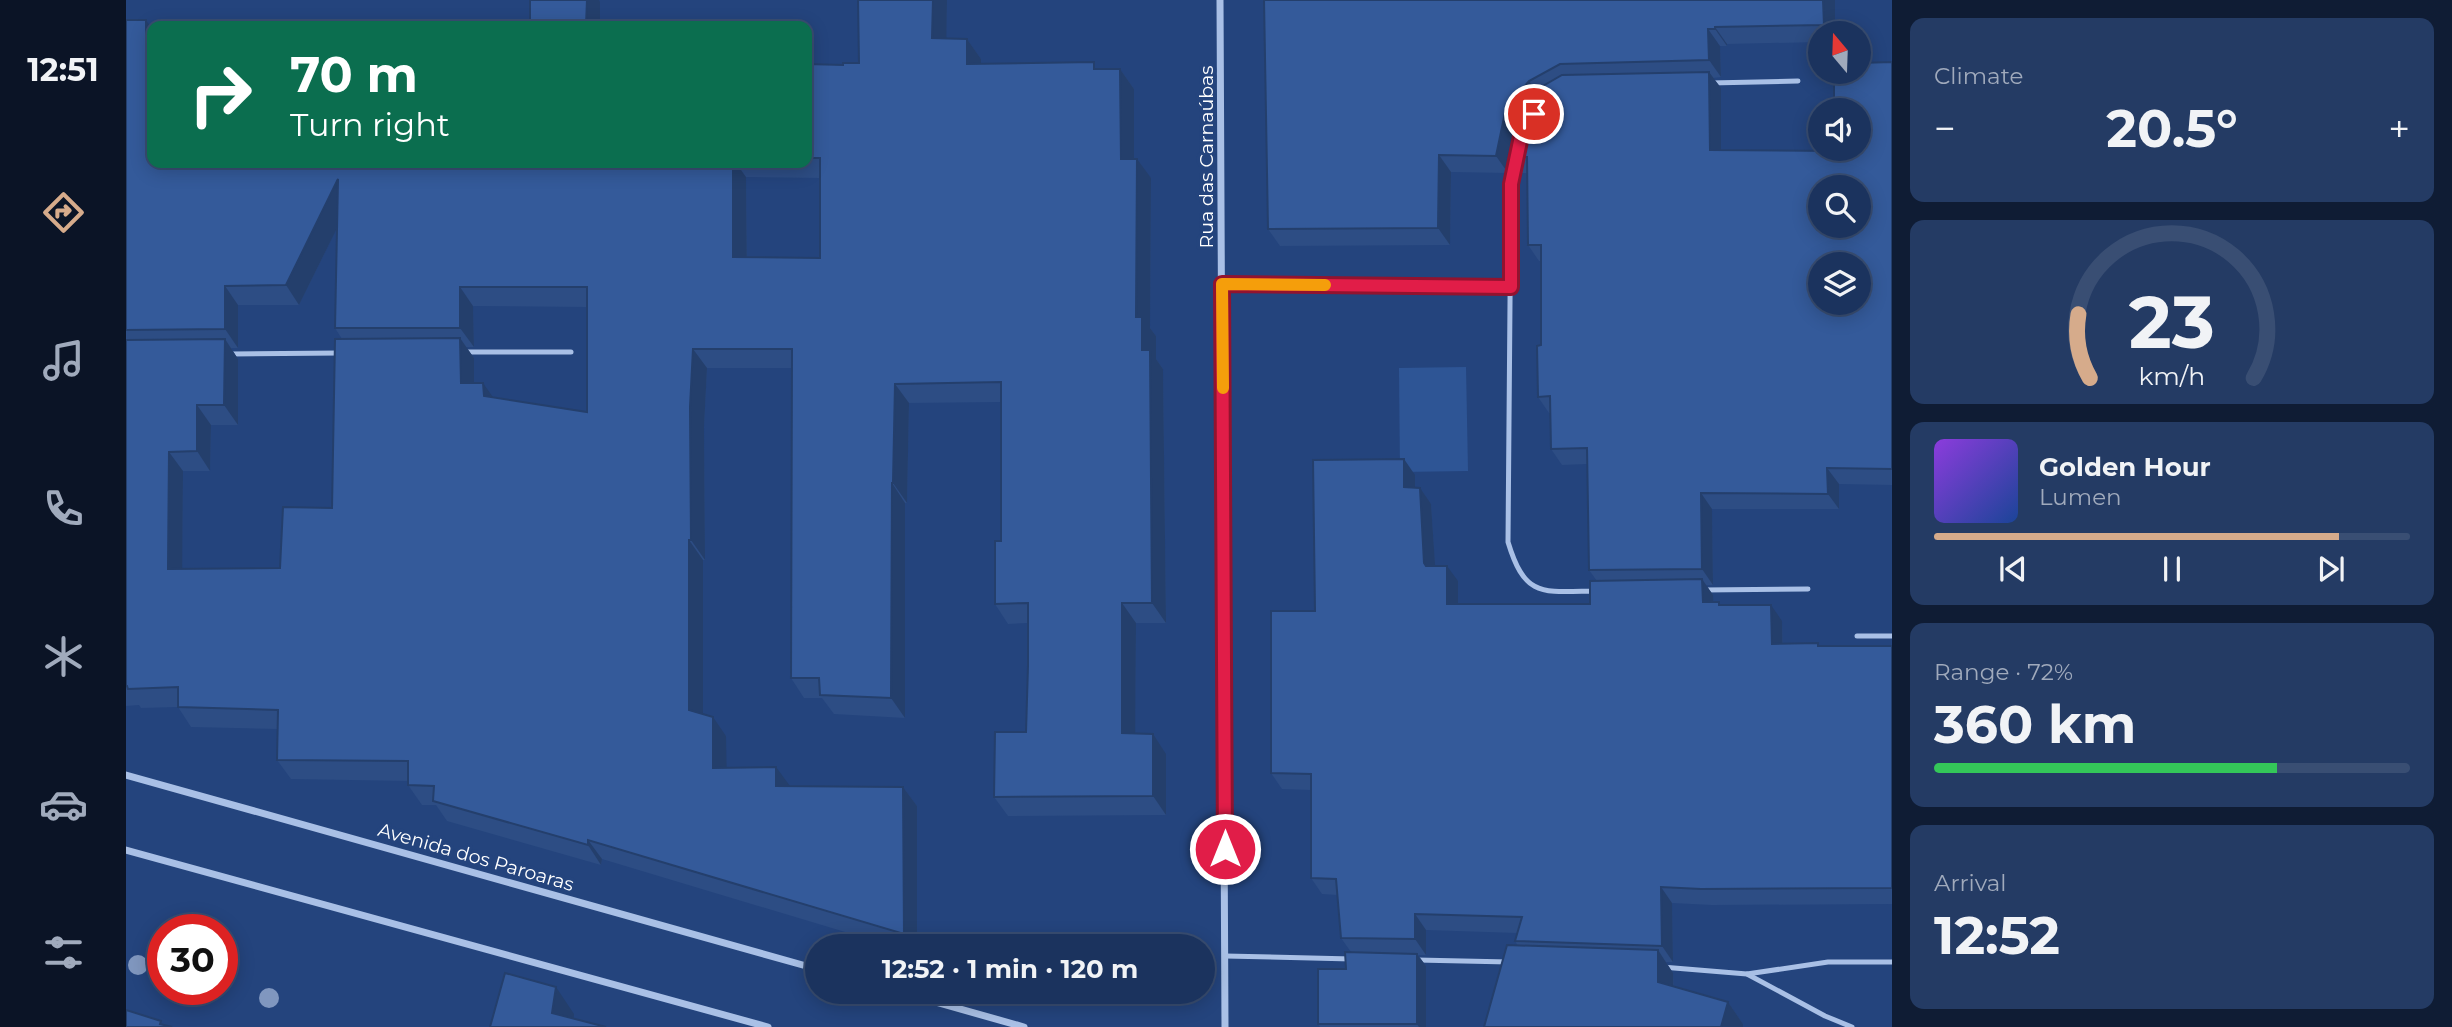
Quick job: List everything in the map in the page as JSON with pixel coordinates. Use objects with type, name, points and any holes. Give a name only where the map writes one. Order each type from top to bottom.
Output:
[{"type":"street","name":"Rua das Carnaúbas","points":[[1220,0],[1225,1027]]},
{"type":"street","name":"Avenida dos Paroaras","points":[[126,775],[805,966]]},
{"type":"street","points":[[126,850],[768,1027]]},
{"type":"street","points":[[943,1004],[1024,1027]]},
{"type":"lane","points":[[1705,83],[1798,80]]},
{"type":"lane","points":[[1518,150],[1511,184],[1508,542],[1515,566],[1525,581],[1546,592],[1601,591]]},
{"type":"lane","points":[[1222,284],[1511,287]]},
{"type":"lane","points":[[460,352],[571,352]]},
{"type":"lane","points":[[223,354],[348,353]]},
{"type":"lane","points":[[1698,590],[1808,589]]},
{"type":"lane","points":[[1857,636],[1892,636]]},
{"type":"lane","points":[[1225,956],[1364,959]]},
{"type":"lane","points":[[1406,960],[1517,962]]},
{"type":"lane","points":[[1656,966],[1747,974],[1828,962],[1892,962]]},
{"type":"lane","points":[[1747,974],[1825,1016],[1852,1027]]},
{"type":"shaded area","points":[[1466,367],[1468,471],[1400,472],[1399,368]]},
{"type":"building","points":[[530,0],[587,0],[586,21],[530,21]]},
{"type":"building","points":[[858,0],[933,0],[932,38],[967,39],[967,64],[1094,62],[1094,69],[1120,69],[1121,159],[1137,159],[1136,317],[1142,317],[1142,350],[1150,350],[1152,603],[1122,603],[1122,733],[1153,734],[1153,796],[994,797],[995,732],[1026,732],[1028,666],[1028,603],[995,604],[995,541],[1001,541],[1001,382],[895,384],[891,698],[820,695],[819,678],[791,678],[792,349],[693,349],[690,407],[689,710],[713,717],[713,768],[776,767],[776,786],[903,787],[904,934],[588,840],[588,845],[433,801],[434,786],[408,785],[408,761],[277,760],[278,710],[178,707],[178,687],[128,689],[126,340],[225,339],[224,405],[197,405],[197,451],[169,452],[168,569],[280,568],[283,507],[332,508],[335,339],[460,338],[461,383],[483,383],[484,396],[587,412],[587,287],[460,287],[460,328],[335,328],[338,179],[286,285],[225,286],[225,329],[126,330],[126,20],[146,20],[147,168],[733,168],[733,257],[820,258],[820,158],[812,158],[812,64],[859,63]]},
{"type":"building","points":[[1264,0],[1823,0],[1824,21],[1808,21],[1808,25],[1708,29],[1709,60],[1560,64],[1529,81],[1506,108],[1496,156],[1439,155],[1438,228],[1268,229]]},
{"type":"building","points":[[1892,62],[1892,469],[1827,468],[1828,494],[1701,493],[1702,569],[1589,570],[1587,448],[1551,449],[1550,396],[1538,397],[1541,245],[1528,245],[1527,157],[1508,157],[1517,113],[1536,90],[1562,75],[1709,72],[1710,150],[1808,151],[1808,161],[1871,161],[1871,98],[1834,98],[1834,84],[1871,84],[1871,63]]},
{"type":"building","points":[[1404,459],[1404,487],[1420,488],[1424,563],[1426,566],[1447,566],[1447,604],[1590,604],[1590,581],[1702,579],[1703,602],[1719,602],[1719,605],[1771,605],[1772,644],[1892,646],[1892,888],[1661,887],[1662,946],[1515,941],[1522,917],[1415,914],[1415,939],[1341,938],[1336,879],[1311,878],[1311,774],[1271,773],[1271,611],[1315,611],[1313,460]]},
{"type":"building","points":[[1507,945],[1658,950],[1658,982],[1728,1002],[1721,1027],[1484,1027]]},
{"type":"building","points":[[1345,952],[1417,954],[1417,1024],[1318,1024],[1318,969],[1346,969]]},
{"type":"building","points":[[505,973],[556,987],[552,1013],[606,1027],[490,1027]]},
{"type":"building","points":[[126,1010],[161,1021],[160,1024],[172,1027],[126,1027]]},
{"type":"slow traffic","points":[[1223,388],[1222,284],[1325,285]]},
{"type":"route","points":[[1225,849],[1222,284],[1511,287],[1511,184],[1523,127],[1534,114]]}]
